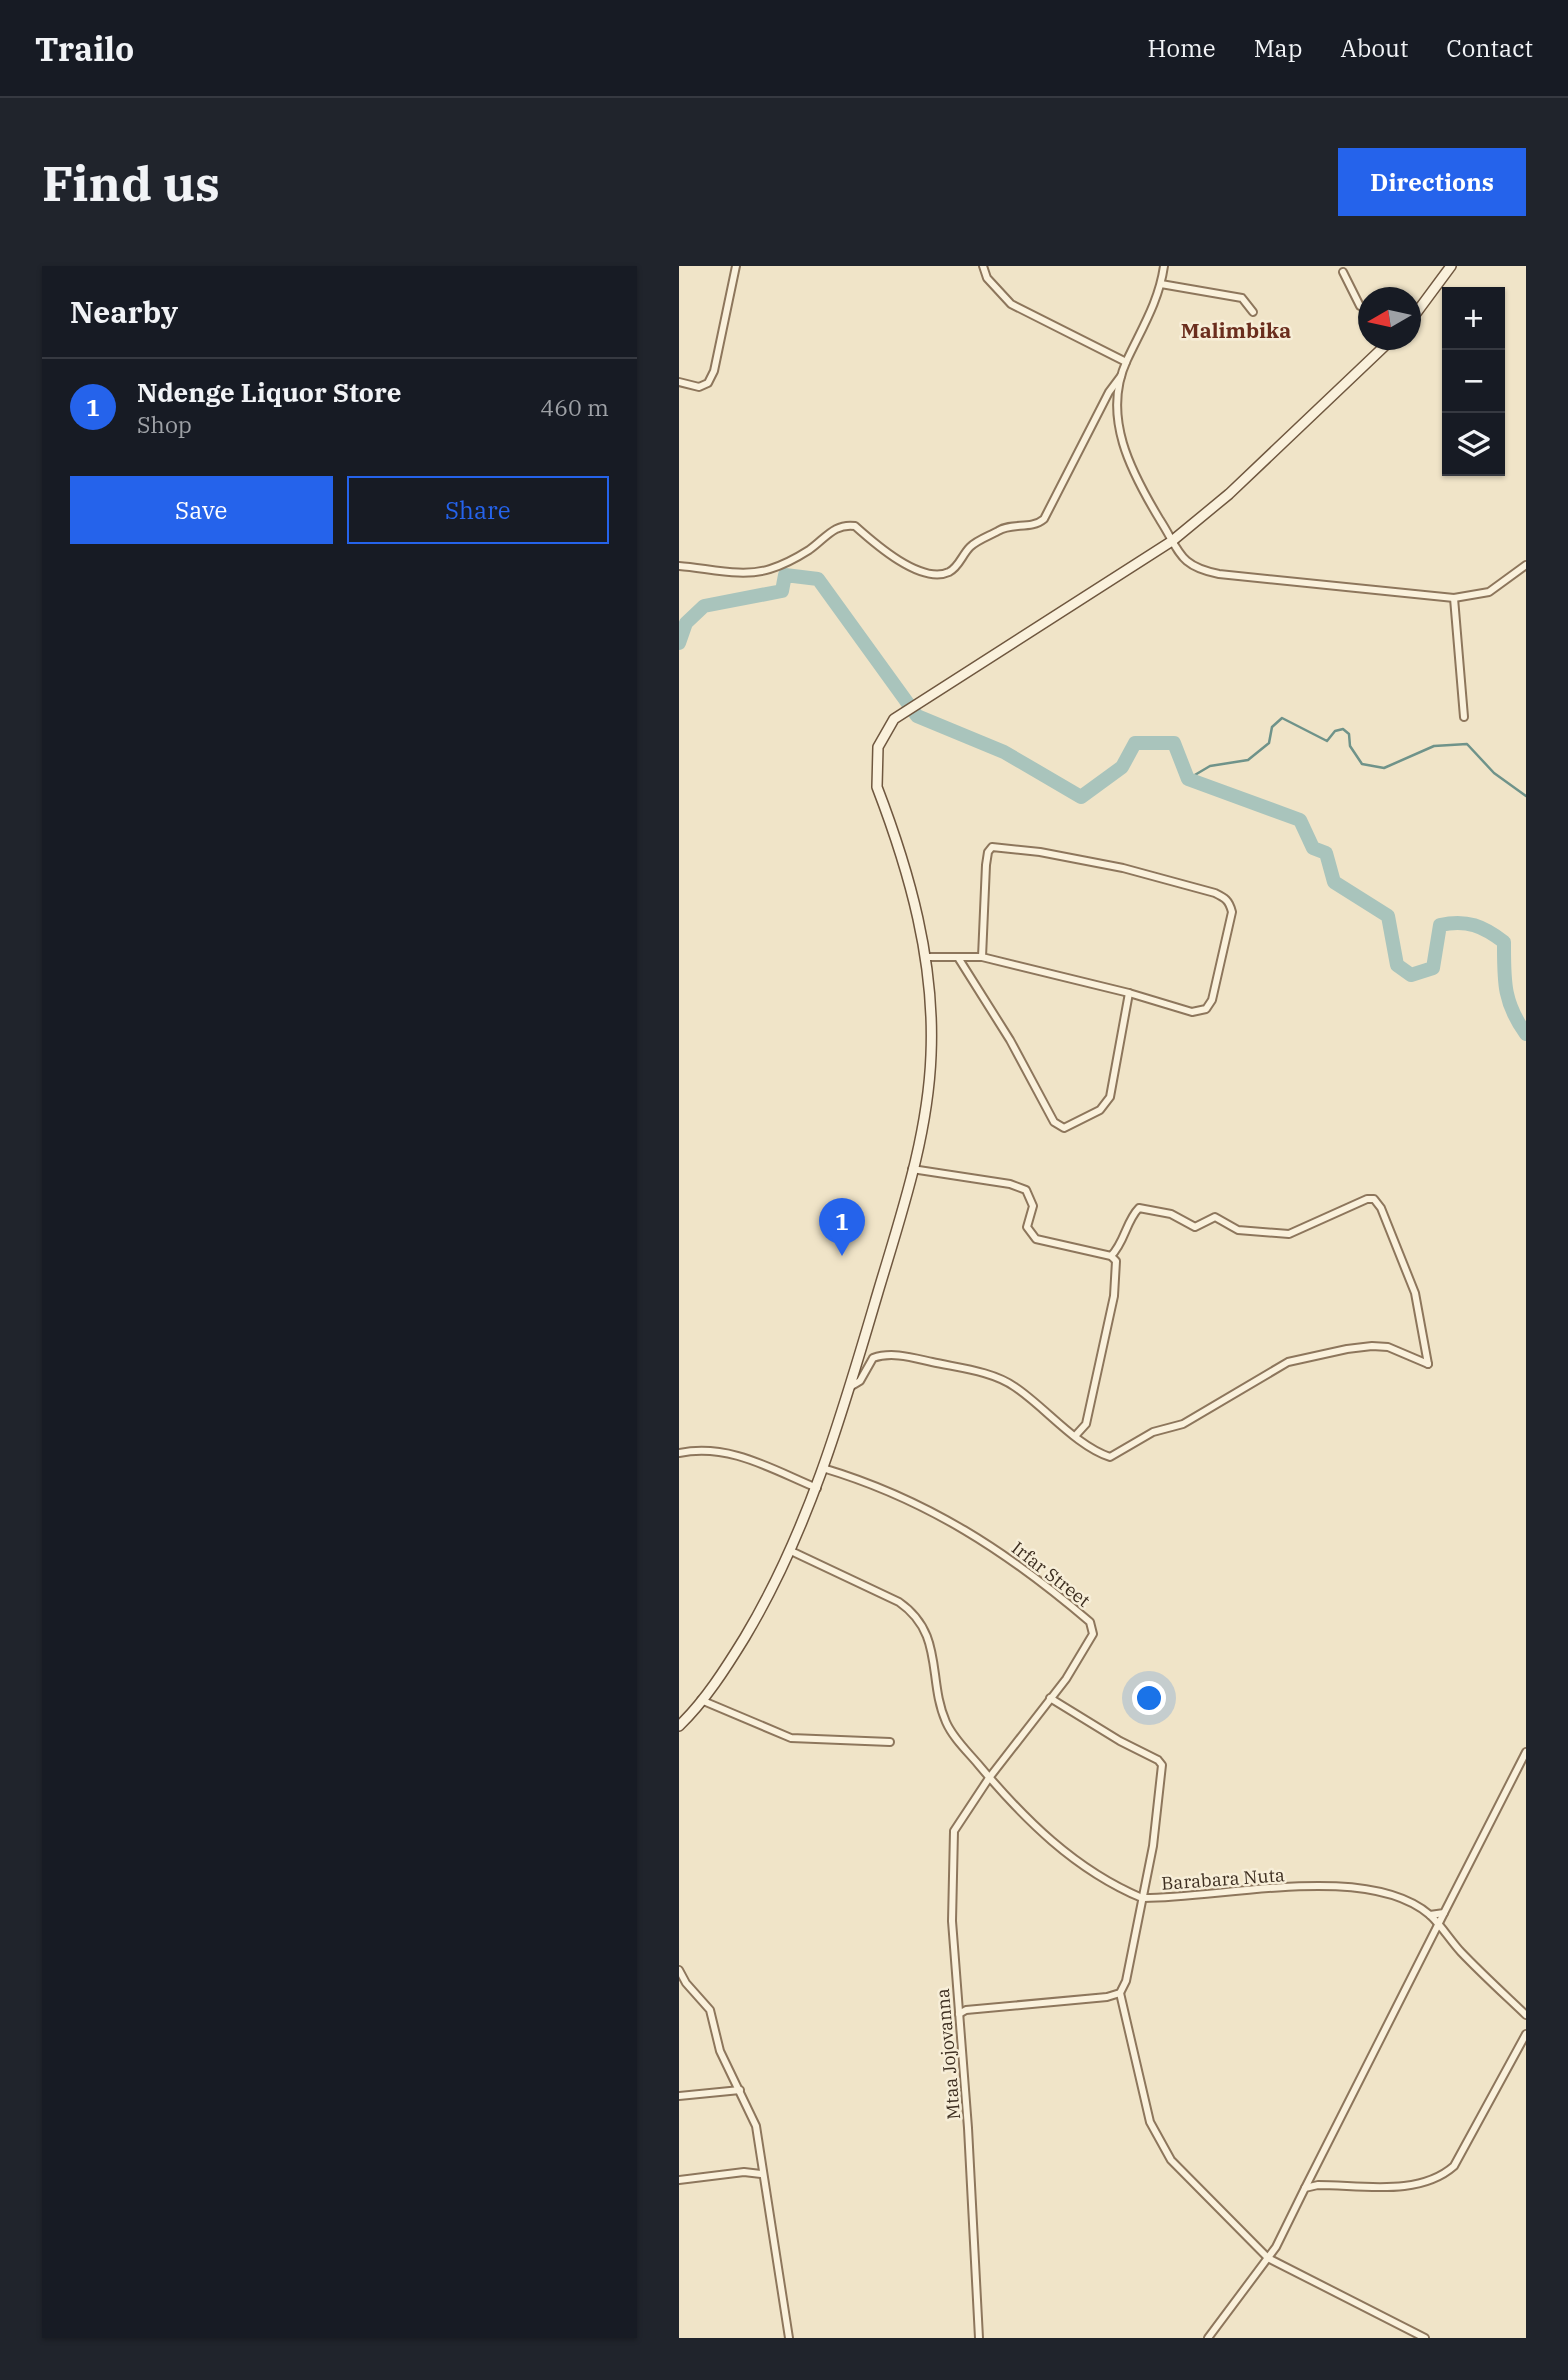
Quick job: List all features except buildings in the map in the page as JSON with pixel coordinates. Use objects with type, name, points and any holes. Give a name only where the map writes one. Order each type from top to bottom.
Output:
[{"type":"main road","points":[[1421,306],[1451,266]]},
{"type":"main road","points":[[679,1726],[701,1700],[746,1634],[791,1551],[817,1488],[850,1387],[927,1109],[931,1054],[927,957],[923,931],[876,776],[877,747],[894,719],[1172,541],[1229,494],[1380,350]]},
{"type":"street","points":[[679,382],[699,387],[708,383],[714,370],[736,266]]},
{"type":"street","points":[[983,266],[987,278],[1011,303],[1126,362]]},
{"type":"street","points":[[1164,266],[1156,304],[1122,374],[1117,409],[1124,451],[1135,478],[1184,561],[1200,570],[1219,574],[1454,598],[1489,592],[1526,565]]},
{"type":"street","points":[[1343,272],[1358,302]]},
{"type":"street","points":[[1161,284],[1242,298],[1253,312]]},
{"type":"street","points":[[679,566],[758,572],[772,569],[809,549],[835,528],[849,525],[855,526],[898,560],[926,572],[946,574],[970,547],[1002,528],[1035,524],[1044,519],[1109,392],[1122,374]]},
{"type":"street","points":[[1454,598],[1464,718]]},
{"type":"street","points":[[927,957],[982,957],[1129,993],[1192,1012],[1206,1009],[1212,1000],[1232,912],[1226,898],[1123,869],[1040,852],[992,847],[988,852],[986,865],[982,957]]},
{"type":"street","points":[[959,959],[1010,1040],[1054,1122],[1064,1128],[1100,1110],[1110,1097],[1129,993]]},
{"type":"street","points":[[912,1168],[1010,1184],[1026,1190],[1033,1206],[1027,1227],[1036,1239],[1111,1256],[1116,1261],[1114,1296],[1086,1424],[1076,1435]]},
{"type":"street","points":[[850,1387],[860,1381],[873,1358],[908,1356],[991,1376],[1013,1385],[1045,1410],[1057,1424],[1099,1454],[1115,1457],[1153,1432],[1183,1424],[1287,1362],[1347,1349],[1388,1347],[1428,1364],[1415,1293],[1381,1208],[1374,1199],[1367,1199],[1289,1234],[1238,1230],[1215,1217],[1195,1227],[1171,1214],[1139,1208],[1133,1214],[1119,1248],[1111,1256]]},
{"type":"street","points":[[679,1453],[709,1450],[736,1454],[817,1488]]},
{"type":"street","name":"Irfar Street","points":[[823,1468],[884,1488],[929,1508],[995,1548],[1090,1622],[1093,1634],[1089,1646],[989,1778]]},
{"type":"street","name":"Barabara Nuta","points":[[791,1551],[899,1602],[913,1612],[929,1643],[946,1721],[989,1778],[1067,1855],[1118,1888],[1142,1898],[1355,1886],[1382,1893],[1430,1915],[1526,2015]]},
{"type":"street","points":[[1050,1698],[1120,1741],[1158,1759],[1162,1765],[1153,1846],[1126,1981],[1120,1993],[1150,2122],[1160,2144],[1217,2210],[1268,2258],[1425,2338]]},
{"type":"street","points":[[701,1700],[791,1738],[890,1742]]},
{"type":"street","points":[[1207,2338],[1268,2258],[1290,2222],[1526,1752]]},
{"type":"street","name":"Mtaa Jojovanna","points":[[979,2338],[952,1921],[951,1862],[954,1831],[989,1778]]},
{"type":"street","points":[[1430,1915],[1444,1913]]},
{"type":"street","points":[[679,1970],[686,1983],[709,2010],[720,2051],[756,2126],[761,2174],[774,2231],[789,2338]]},
{"type":"street","points":[[959,2014],[966,2010],[1120,1993]]},
{"type":"street","points":[[1305,2188],[1318,2185],[1411,2186],[1441,2176],[1454,2166],[1526,2034]]},
{"type":"street","points":[[679,2096],[740,2090]]},
{"type":"street","points":[[679,2180],[744,2172],[761,2174]]},
{"type":"waterway","points":[[679,643],[686,623],[704,606],[782,591],[785,575],[818,579],[917,716],[1004,752],[1081,797],[1122,767],[1135,743],[1174,743],[1188,779],[1300,820],[1313,848],[1326,853],[1334,882],[1388,916],[1397,965],[1411,975],[1433,968],[1440,925],[1474,925],[1504,942],[1506,991],[1513,1012],[1526,1034]]},
{"type":"waterway","points":[[1188,779],[1210,766],[1248,760],[1269,743],[1272,727],[1282,718],[1327,741],[1335,731],[1343,729],[1349,734],[1350,746],[1362,764],[1384,768],[1434,746],[1467,744],[1494,773],[1526,796]]},
{"type":"place","name":"Ndenge Liquor Store","points":[[842,1256]]},
{"type":"district","name":"Malimbika","points":[[1236,330]]}]
